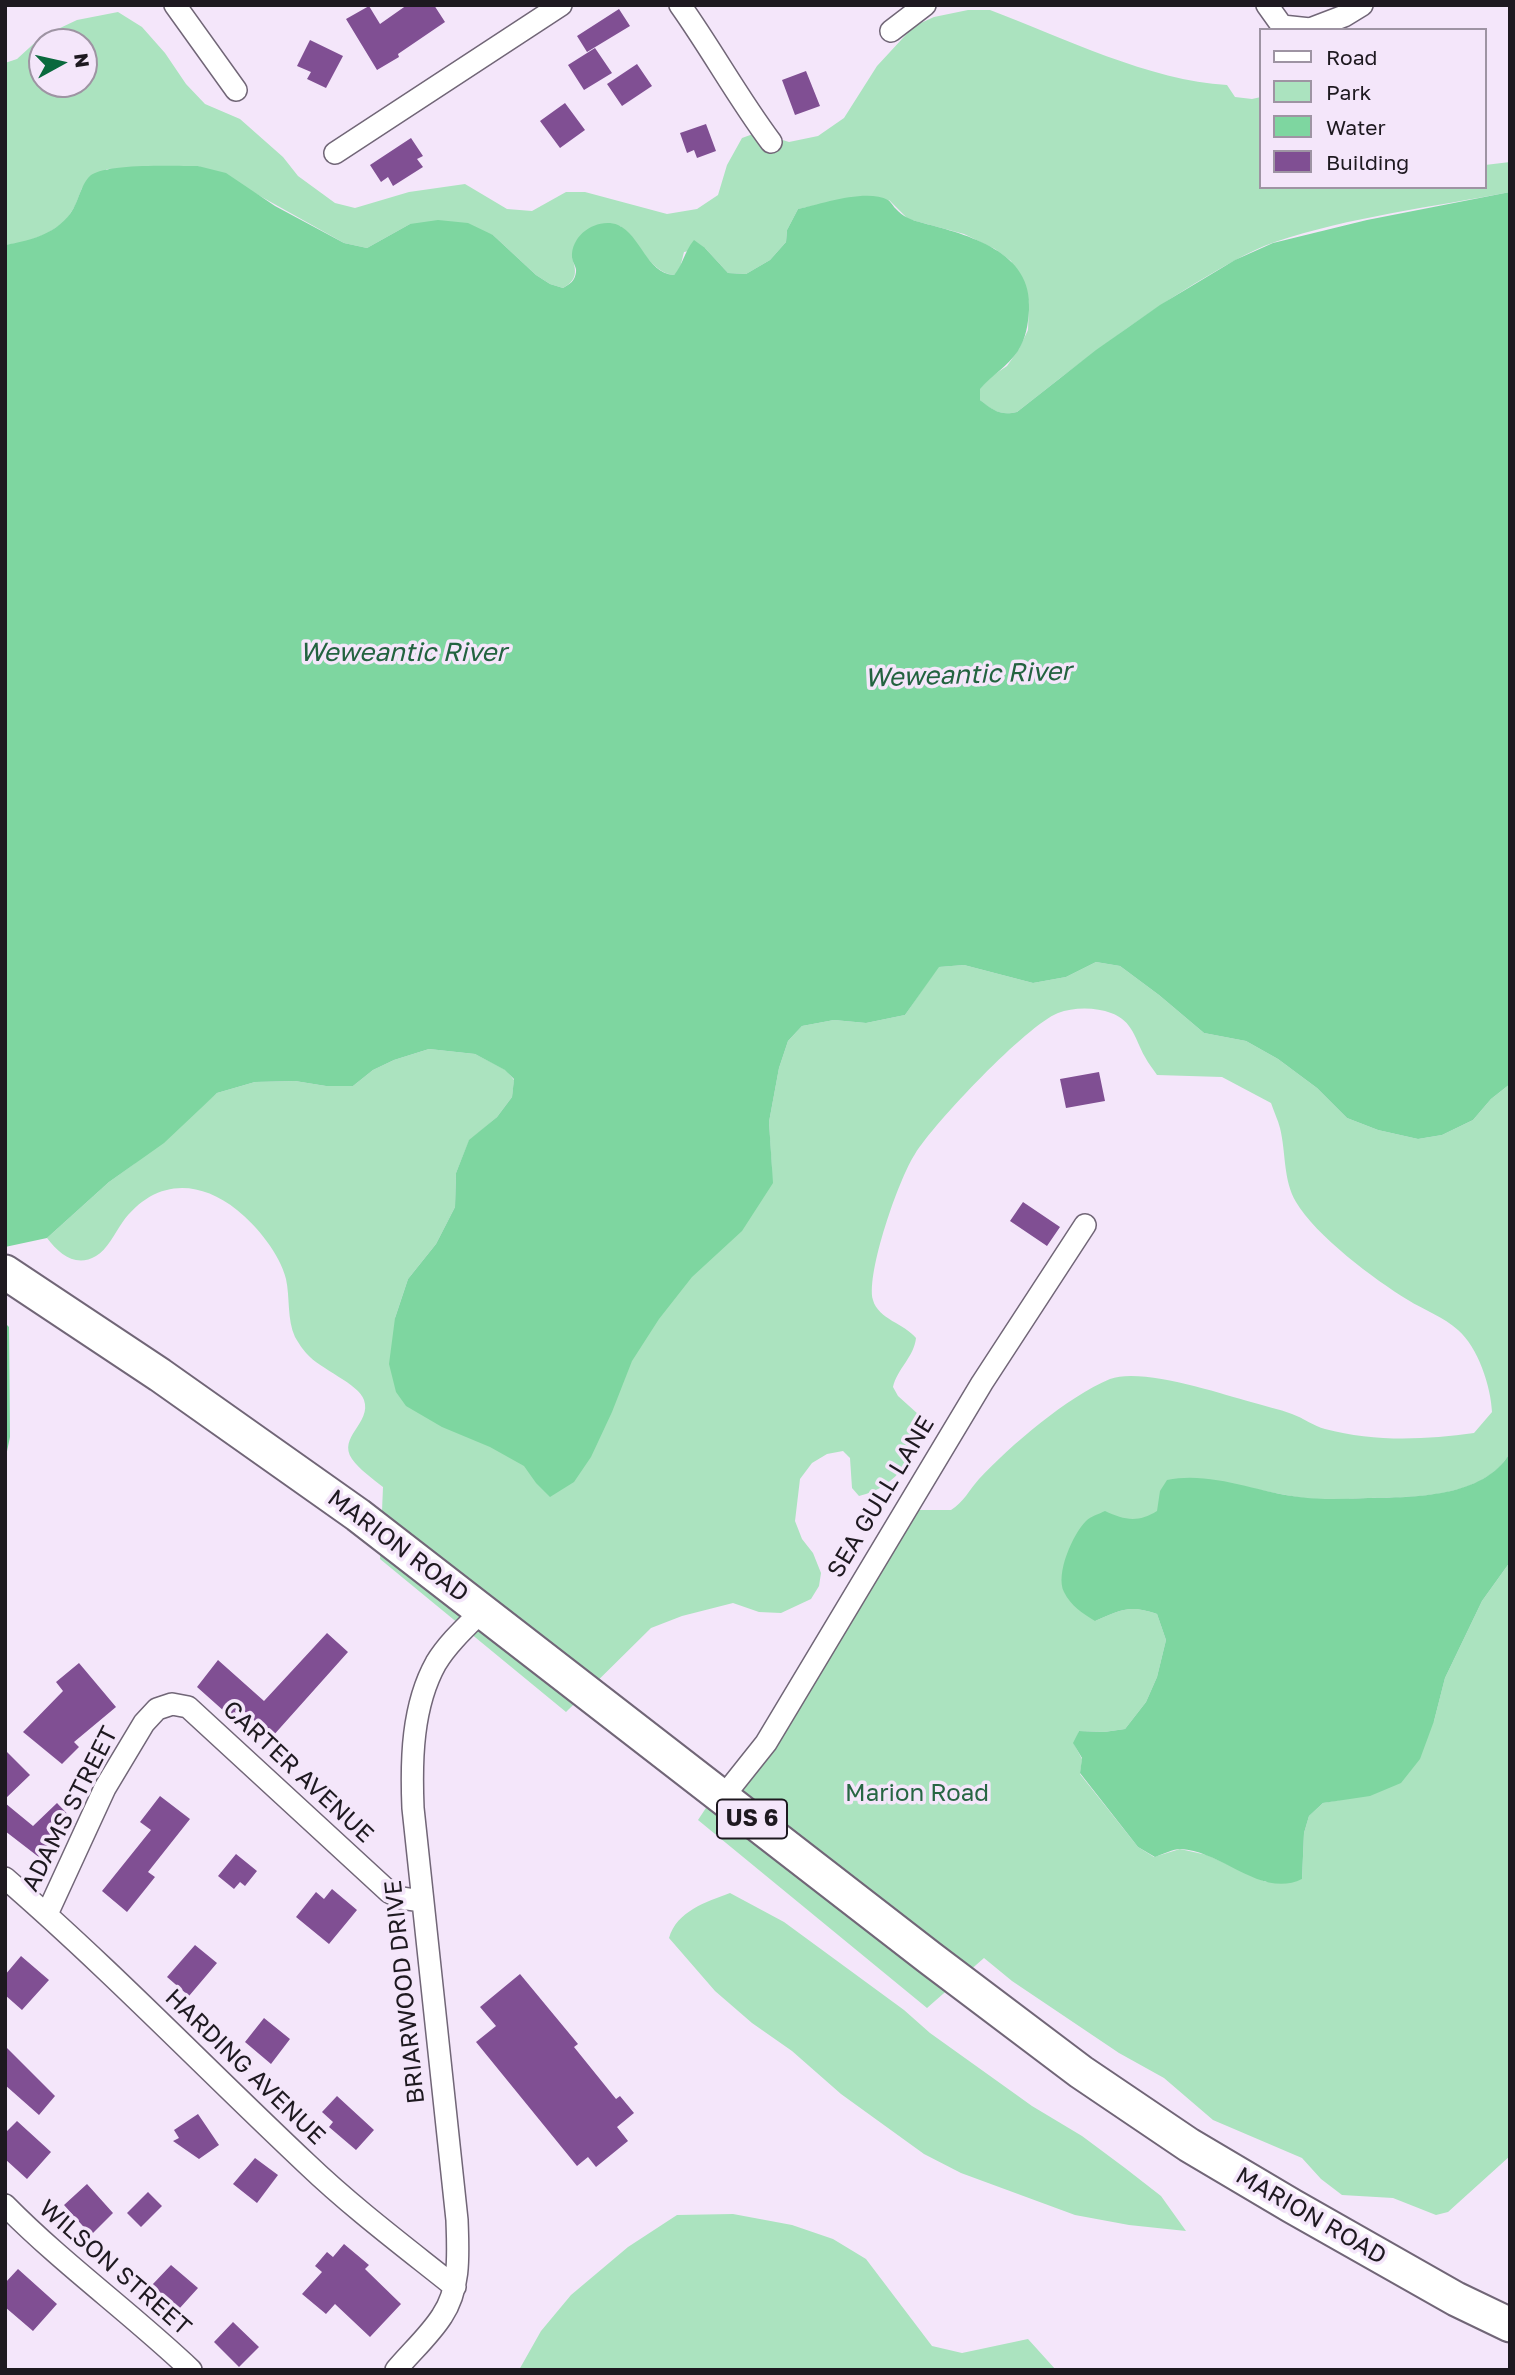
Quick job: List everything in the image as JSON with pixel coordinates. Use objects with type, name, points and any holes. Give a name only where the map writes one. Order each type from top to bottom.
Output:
[{"type":"main road","name":"MARION ROAD","points":[[11,1275],[160,1375],[358,1515],[1081,2072],[1189,2145],[1406,2271],[1510,2325]]},
{"type":"street","points":[[175,5],[236,90]]},
{"type":"street","points":[[335,153],[561,5]]},
{"type":"street","points":[[680,5],[771,142]]},
{"type":"street","points":[[891,31],[925,5]]},
{"type":"street","points":[[1267,5],[1282,26],[1301,28]]},
{"type":"street","points":[[1313,28],[1344,16],[1362,5]]},
{"type":"street","name":"SEA GULL LANE","points":[[723,1797],[766,1742],[975,1394],[1085,1224]]},
{"type":"street","name":"BRIARWOOD DRIVE","points":[[396,2370],[443,2315],[455,2287],[458,2259],[457,2220],[422,1901],[412,1749],[418,1716],[436,1663],[483,1610]]},
{"type":"street","name":"CARTER AVENUE","points":[[172,1704],[188,1707],[389,1892],[401,1898],[422,1901]]},
{"type":"street","name":"ADAMS STREET","points":[[47,1914],[111,1777],[144,1723],[157,1709],[172,1704]]},
{"type":"street","name":"HARDING AVENUE","points":[[5,1878],[201,2059],[309,2166],[455,2287]]},
{"type":"street","name":"WILSON STREET","points":[[5,2205],[191,2370]]},
{"type":"green space","points":[[968,10],[990,10],[1137,67],[1198,82],[1227,85],[1235,97],[1260,97],[1260,189],[1487,189],[1487,165],[1510,162],[1510,192],[1332,226],[1303,233],[1254,251],[1194,284],[1148,314],[1017,412],[1011,413],[988,407],[980,400],[980,388],[1007,366],[1028,330],[1029,302],[1011,261],[995,249],[964,234],[908,219],[889,200],[852,198],[798,209],[787,230],[786,242],[770,260],[746,274],[728,273],[705,248],[684,252],[680,268],[674,275],[666,273],[651,262],[620,226],[572,258],[575,275],[563,288],[536,275],[493,235],[410,224],[367,248],[344,243],[251,191],[198,166],[107,169],[82,188],[65,222],[46,234],[25,242],[5,245],[5,63],[17,59],[28,49],[28,98],[98,98],[98,28],[60,28],[77,20],[118,12],[142,27],[205,104],[240,119],[283,157],[298,176],[335,203],[355,208],[409,192],[465,184],[507,209],[532,211],[566,192],[585,192],[667,214],[697,209],[718,195],[727,165],[742,138],[753,134],[789,142],[818,136],[844,118],[877,66],[914,26],[934,17]]},
{"type":"green space","name":"Marion Road","points":[[1096,962],[1120,966],[1204,1033],[1246,1041],[1278,1059],[1317,1088],[1347,1118],[1378,1130],[1418,1139],[1442,1135],[1473,1120],[1491,1099],[1510,1084],[1510,1453],[1498,1468],[1465,1487],[1405,1497],[1314,1499],[1218,1481],[1160,1525],[1095,1621],[1132,1609],[1157,1614],[1166,1640],[1157,1677],[1146,1702],[1125,1729],[1079,1731],[1074,1744],[1082,1759],[1080,1774],[1138,1847],[1154,1857],[1180,1849],[1207,1855],[1266,1882],[1302,1879],[1304,1833],[1309,1816],[1323,1803],[1345,1799],[1434,1721],[1445,1678],[1482,1601],[1510,1562],[1510,2156],[1448,2212],[1436,2215],[1393,2198],[1342,2195],[1321,2179],[1302,2158],[1213,2120],[1164,2078],[1119,2053],[1012,1981],[984,1958],[927,2008],[698,1820],[739,1758],[786,1701],[901,1510],[951,1510],[1023,1437],[1093,1387],[1124,1376],[1160,1379],[1282,1411],[1325,1429],[1380,1438],[1474,1433],[1492,1412],[1482,1368],[1465,1337],[1447,1321],[1408,1300],[1363,1269],[1305,1215],[1289,1185],[1282,1137],[1271,1103],[1222,1077],[1157,1075],[1129,1026],[1118,1016],[1105,1011],[1084,1008],[1064,1011],[1043,1021],[1025,1036],[961,1099],[926,1139],[908,1166],[885,1226],[874,1269],[873,1300],[880,1312],[916,1338],[893,1387],[898,1396],[918,1414],[915,1442],[904,1466],[885,1485],[859,1496],[852,1488],[850,1458],[843,1451],[827,1454],[812,1463],[800,1479],[795,1521],[821,1573],[819,1586],[811,1599],[781,1613],[759,1612],[733,1603],[682,1616],[651,1628],[566,1712],[380,1559],[383,1487],[358,1466],[349,1451],[351,1437],[363,1416],[364,1400],[355,1388],[313,1360],[299,1344],[291,1323],[286,1279],[279,1260],[260,1232],[245,1217],[207,1192],[176,1188],[147,1198],[122,1223],[104,1250],[89,1259],[68,1258],[47,1238],[109,1182],[217,1093],[255,1082],[295,1081],[326,1086],[353,1086],[373,1070],[429,1049],[475,1054],[506,1070],[514,1080],[512,1097],[497,1117],[469,1141],[456,1173],[455,1207],[436,1244],[408,1279],[395,1318],[772,1171],[769,1122],[779,1068],[788,1041],[802,1026],[834,1020],[866,1023],[905,1015],[938,967],[964,965],[1033,983],[1066,977]]},
{"type":"green space","points":[[730,1893],[784,1922],[904,2010],[930,2033],[1032,2106],[1082,2136],[1161,2196],[1186,2231],[1129,2225],[1075,2215],[961,2173],[924,2154],[841,2094],[792,2051],[752,2023],[715,1991],[669,1938],[685,1914]]},
{"type":"green space","points":[[733,2214],[792,2225],[833,2239],[866,2259],[932,2346],[962,2353],[1028,2339],[1056,2370],[519,2370],[541,2331],[571,2295],[628,2247],[677,2215]]},
{"type":"water","name":"Weweantic River","points":[[143,166],[198,166],[226,173],[275,206],[344,243],[367,248],[410,224],[438,220],[468,223],[493,235],[536,275],[563,288],[572,282],[575,275],[576,268],[572,257],[576,241],[587,229],[602,223],[618,225],[626,230],[650,261],[664,273],[674,275],[694,240],[728,273],[746,274],[770,260],[786,242],[787,230],[798,209],[856,196],[879,197],[889,201],[908,218],[959,233],[994,249],[1020,273],[1027,290],[1029,310],[1025,336],[1014,356],[980,389],[980,400],[1001,413],[1017,412],[1096,350],[1160,305],[1235,260],[1273,243],[1367,220],[1510,192],[1510,1084],[1491,1099],[1473,1120],[1442,1135],[1418,1139],[1378,1130],[1347,1118],[1317,1088],[1278,1059],[1246,1041],[1204,1033],[1120,966],[1096,962],[1066,977],[1033,983],[964,965],[939,967],[905,1015],[866,1023],[834,1020],[802,1026],[788,1041],[779,1068],[769,1122],[773,1183],[742,1231],[692,1277],[659,1319],[632,1361],[591,1457],[574,1482],[550,1497],[524,1466],[490,1447],[442,1427],[406,1406],[396,1392],[389,1364],[395,1318],[408,1279],[436,1244],[455,1207],[456,1173],[469,1140],[497,1117],[512,1097],[514,1079],[505,1070],[475,1054],[429,1049],[373,1070],[353,1086],[326,1086],[295,1081],[255,1082],[217,1093],[164,1143],[109,1182],[47,1238],[5,1247],[5,245],[37,237],[56,228],[71,213],[88,178],[100,171]]},
{"type":"water","points":[[5,1323],[9,1327],[10,1437],[5,1461]]},
{"type":"water","points":[[1510,1453],[1510,1562],[1482,1601],[1445,1678],[1434,1721],[1420,1759],[1401,1783],[1370,1796],[1323,1803],[1309,1816],[1304,1833],[1302,1879],[1287,1884],[1257,1879],[1196,1852],[1178,1849],[1155,1857],[1138,1847],[1080,1773],[1082,1758],[1073,1743],[1079,1731],[1125,1729],[1146,1702],[1157,1677],[1166,1640],[1157,1614],[1132,1609],[1095,1621],[1077,1609],[1067,1597],[1062,1584],[1064,1565],[1071,1544],[1086,1521],[1105,1511],[1131,1519],[1150,1515],[1157,1511],[1160,1491],[1167,1480],[1184,1478],[1217,1480],[1316,1499],[1406,1497],[1446,1492],[1483,1479],[1498,1468]]},
{"type":"building","points":[[407,5],[434,5],[445,22],[377,70],[346,19],[369,6],[380,24]]},
{"type":"building","points":[[619,9],[630,26],[587,52],[577,36]]},
{"type":"building","points":[[310,40],[343,56],[326,88],[307,79],[311,72],[297,66]]},
{"type":"building","points":[[595,48],[612,73],[584,90],[568,65]]},
{"type":"building","points":[[637,64],[652,86],[622,106],[607,84]]},
{"type":"building","points":[[806,71],[820,106],[795,115],[782,80]]},
{"type":"building","points":[[565,103],[585,130],[560,148],[540,121]]},
{"type":"building","points":[[706,124],[716,151],[697,158],[694,150],[687,153],[680,133]]},
{"type":"building","points":[[411,138],[423,156],[417,159],[423,167],[393,186],[388,177],[381,182],[370,165]]},
{"type":"building","points":[[1099,1072],[1105,1101],[1066,1108],[1060,1079]]},
{"type":"building","points":[[1023,1202],[1060,1227],[1047,1246],[1010,1221]]},
{"type":"building","points":[[327,1633],[348,1652],[272,1737],[243,1710],[234,1720],[197,1687],[218,1660],[264,1701]]},
{"type":"building","points":[[79,1663],[116,1707],[74,1742],[79,1747],[62,1764],[23,1732],[63,1691],[56,1682]]},
{"type":"building","points":[[5,1750],[30,1775],[5,1799]]},
{"type":"building","points":[[160,1796],[190,1819],[148,1872],[155,1877],[127,1912],[102,1891],[151,1830],[140,1822]]},
{"type":"building","points":[[5,1803],[33,1826],[57,1803],[75,1822],[40,1858],[5,1831]]},
{"type":"building","points":[[236,1854],[257,1871],[245,1886],[240,1882],[234,1889],[218,1876]]},
{"type":"building","points":[[332,1889],[357,1910],[329,1944],[296,1917],[316,1892],[324,1899]]},
{"type":"building","points":[[195,1945],[217,1963],[189,1996],[167,1977]]},
{"type":"building","points":[[21,1956],[49,1980],[22,2010],[5,1995],[5,1975]]},
{"type":"building","points":[[520,1974],[578,2044],[574,2047],[616,2099],[620,2096],[634,2113],[617,2127],[628,2141],[596,2167],[588,2157],[577,2166],[476,2042],[496,2026],[480,2007]]},
{"type":"building","points":[[264,2018],[290,2039],[271,2064],[245,2042]]},
{"type":"building","points":[[5,2046],[55,2096],[39,2115],[5,2085]]},
{"type":"building","points":[[337,2096],[374,2130],[356,2150],[329,2127],[333,2122],[322,2112]]},
{"type":"building","points":[[198,2114],[219,2145],[199,2159],[173,2141],[179,2138],[174,2130]]},
{"type":"building","points":[[17,2121],[51,2152],[27,2179],[5,2159],[5,2133]]},
{"type":"building","points":[[255,2158],[278,2175],[257,2203],[233,2184]]},
{"type":"building","points":[[87,2184],[113,2213],[91,2235],[64,2205]]},
{"type":"building","points":[[148,2192],[162,2206],[141,2227],[127,2213]]},
{"type":"building","points":[[344,2244],[369,2265],[365,2269],[401,2304],[370,2337],[335,2304],[326,2314],[302,2294],[322,2272],[315,2266],[327,2252],[333,2257]]},
{"type":"building","points":[[171,2265],[198,2288],[179,2309],[152,2285]]},
{"type":"building","points":[[18,2269],[57,2304],[33,2331],[5,2307],[5,2283]]},
{"type":"building","points":[[233,2322],[259,2347],[239,2367],[214,2342]]}]
